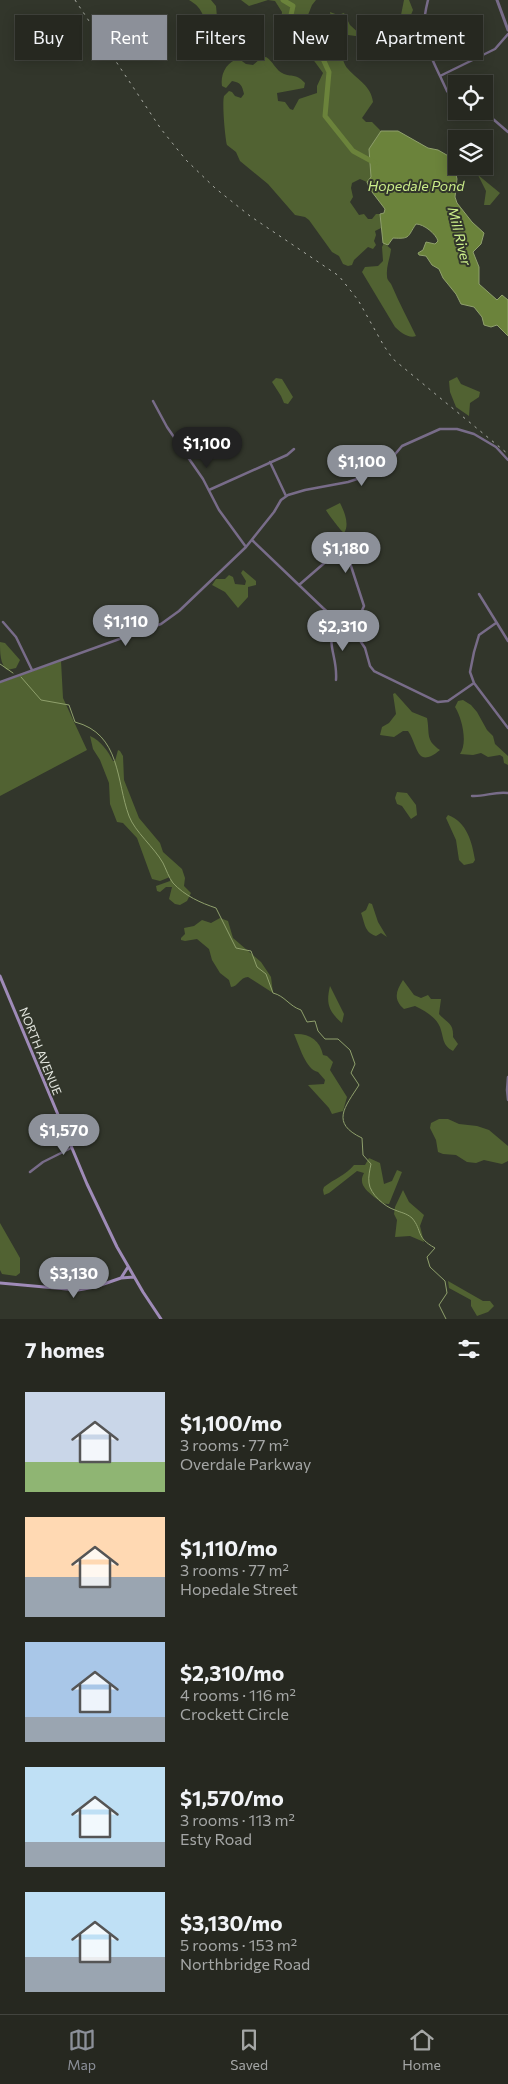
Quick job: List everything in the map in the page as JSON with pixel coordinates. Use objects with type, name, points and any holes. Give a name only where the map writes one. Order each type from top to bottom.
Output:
[{"type":"main road","name":"NORTH AVENUE","points":[[0,976],[71,1148],[128,1267],[161,1319]]},
{"type":"main road","points":[[121,1278],[128,1267]]},
{"type":"main road","points":[[0,1283],[78,1290],[121,1278],[134,1277]]},
{"type":"street","points":[[428,0],[423,36],[448,92]]},
{"type":"street","points":[[497,0],[502,18],[508,30]]},
{"type":"street","points":[[502,18],[508,16]]},
{"type":"street","points":[[440,76],[495,50],[508,34]]},
{"type":"street","points":[[493,119],[508,132]]},
{"type":"street","points":[[153,401],[167,427],[209,490],[223,516],[246,547]]},
{"type":"street","points":[[0,682],[161,624],[179,611],[246,547],[286,496],[305,490],[348,482],[374,473],[386,465],[402,446],[440,429],[457,429],[474,434],[496,447],[508,460]]},
{"type":"street","points":[[209,490],[286,455],[294,448]]},
{"type":"street","points":[[270,462],[286,496]]},
{"type":"street","points":[[252,540],[363,644],[372,669],[431,700],[441,702],[448,701],[474,683]]},
{"type":"street","points":[[299,585],[329,558],[342,558],[350,563],[364,606],[359,617],[349,630]]},
{"type":"street","points":[[479,594],[508,641]]},
{"type":"street","points":[[336,680],[337,666],[330,641],[332,630],[337,620]]},
{"type":"street","points":[[3,622],[16,636],[32,670]]},
{"type":"street","points":[[496,623],[484,630],[477,639],[470,676],[508,728]]},
{"type":"street","points":[[472,796],[479,797],[498,792],[508,793]]},
{"type":"street","points":[[508,1077],[506,1090],[508,1100]]},
{"type":"street","points":[[30,1172],[43,1162],[71,1148]]},
{"type":"shaded area","points":[[189,0],[211,0],[216,6],[217,15],[203,15],[197,6]]},
{"type":"shaded area","points":[[241,0],[268,0],[249,6]]},
{"type":"shaded area","points":[[268,0],[316,0],[308,15],[282,15],[282,12],[275,1]]},
{"type":"shaded area","points":[[404,0],[409,0],[413,10],[411,15],[401,15]]},
{"type":"shaded area","points":[[347,19],[357,31],[357,36],[348,35]]},
{"type":"shaded area","points":[[266,57],[281,73],[302,80],[305,83],[304,88],[277,93],[278,101],[285,102],[293,110],[299,99],[317,93],[317,86],[323,73],[313,60],[343,60],[345,66],[364,84],[372,96],[373,102],[362,118],[366,122],[372,122],[381,131],[369,149],[370,181],[367,182],[360,179],[352,183],[353,197],[350,202],[359,215],[364,214],[368,219],[372,219],[376,214],[380,214],[381,228],[375,231],[374,241],[376,245],[373,249],[368,247],[354,260],[352,265],[348,266],[343,264],[339,256],[332,252],[309,220],[295,215],[268,184],[240,161],[236,152],[227,145],[223,106],[224,96],[229,91],[241,98],[244,94],[242,86],[232,81],[226,88],[222,86],[223,73],[231,62],[240,60],[246,64],[253,65],[259,60],[264,60]]},
{"type":"shaded area","points":[[478,175],[500,193],[490,205],[484,205],[486,191]]},
{"type":"shaded area","points":[[384,243],[391,249],[387,269],[388,279],[416,336],[413,337],[402,333],[395,327],[362,272],[365,267],[378,266],[383,261],[382,247]]},
{"type":"shaded area","points":[[457,377],[461,384],[480,392],[479,397],[470,403],[469,416],[456,407],[450,392],[449,381]]},
{"type":"shaded area","points":[[276,378],[282,379],[293,397],[288,404],[284,403],[272,382]]},
{"type":"shaded area","points":[[340,503],[345,514],[346,529],[344,533],[326,510]]},
{"type":"shaded area","points":[[243,570],[256,581],[256,585],[248,587],[248,597],[238,608],[225,592],[212,585],[216,579],[225,579],[229,575],[233,577],[235,584],[245,585],[246,581],[241,573]]},
{"type":"shaded area","points":[[0,642],[5,643],[20,660],[16,668],[7,670],[3,664]]},
{"type":"shaded area","points":[[61,661],[63,698],[87,750],[0,796],[0,683]]},
{"type":"shaded area","points":[[395,693],[412,712],[427,718],[430,739],[440,750],[432,756],[426,757],[419,753],[408,731],[403,731],[394,737],[380,735],[382,727],[389,723],[396,714],[393,694]]},
{"type":"shaded area","points":[[463,700],[477,712],[487,730],[493,736],[495,744],[508,756],[508,765],[504,763],[503,757],[500,755],[488,757],[481,753],[473,755],[460,754],[464,744],[464,737],[460,717],[455,707],[458,701]]},
{"type":"shaded area","points":[[90,736],[104,747],[113,761],[115,761],[118,750],[123,756],[124,780],[139,818],[160,843],[163,852],[182,869],[185,878],[184,886],[191,893],[187,901],[180,905],[175,904],[169,899],[172,887],[166,887],[160,892],[157,891],[156,886],[170,881],[170,877],[160,881],[152,879],[137,838],[123,823],[117,822],[110,804],[109,783],[100,760],[93,749]]},
{"type":"shaded area","points":[[397,792],[407,793],[416,805],[417,815],[411,819],[402,806],[397,804],[395,798]]},
{"type":"shaded area","points":[[448,815],[460,822],[468,833],[474,853],[475,860],[473,863],[464,865],[459,860],[456,840],[446,818]]},
{"type":"shaded area","points":[[369,903],[372,904],[378,922],[387,937],[381,933],[376,936],[369,932],[366,927],[361,913],[366,910]]},
{"type":"shaded area","points":[[220,918],[228,921],[233,938],[261,962],[271,977],[273,993],[248,977],[245,977],[231,987],[229,980],[220,973],[212,960],[209,949],[197,939],[181,940],[185,934],[184,928],[194,926],[202,920],[211,923]]},
{"type":"shaded area","points":[[403,980],[414,995],[421,998],[428,995],[431,999],[441,999],[439,1014],[451,1026],[453,1037],[458,1044],[453,1051],[445,1044],[440,1027],[433,1017],[415,1006],[404,1009],[398,1002],[397,995]]},
{"type":"shaded area","points":[[330,986],[344,1014],[342,1023],[329,1006]]},
{"type":"shaded area","points":[[294,1034],[313,1038],[322,1050],[323,1055],[333,1062],[330,1070],[347,1097],[343,1111],[332,1114],[329,1108],[308,1085],[324,1084],[325,1080],[306,1062]]},
{"type":"shaded area","points":[[439,1119],[448,1119],[459,1124],[477,1126],[489,1130],[508,1146],[508,1161],[502,1164],[484,1160],[476,1163],[467,1162],[456,1155],[438,1152],[436,1140],[430,1128],[431,1123]]},
{"type":"shaded area","points":[[369,1158],[380,1163],[384,1184],[392,1181],[397,1170],[402,1172],[389,1204],[381,1202],[368,1192],[362,1184],[364,1173],[357,1171],[324,1195],[324,1187],[347,1172],[354,1165],[365,1165]]},
{"type":"shaded area","points":[[403,1190],[409,1202],[424,1215],[420,1226],[424,1242],[410,1236],[395,1237],[397,1220],[394,1214],[395,1207]]},
{"type":"shaded area","points":[[0,1223],[20,1258],[20,1273],[16,1276],[2,1274],[0,1270]]},
{"type":"shaded area","points":[[448,1281],[483,1301],[490,1301],[494,1306],[488,1312],[477,1316],[471,1306],[471,1300],[449,1288]]},
{"type":"water","name":"Hopedale Pond","points":[[381,131],[398,131],[428,148],[438,150],[448,156],[448,175],[456,175],[457,179],[455,197],[457,203],[472,222],[484,233],[481,244],[473,252],[479,267],[479,284],[497,300],[502,295],[508,300],[508,336],[497,325],[491,327],[484,325],[482,317],[474,307],[461,304],[439,269],[432,265],[426,256],[419,255],[418,253],[423,250],[426,242],[435,244],[438,241],[429,230],[416,224],[408,236],[393,238],[388,245],[383,243],[380,214],[384,213],[385,209],[369,188],[367,182],[371,177],[369,149]]},
{"type":"waterway","name":"Mill River","points":[[283,0],[293,6],[291,15],[297,28],[312,45],[318,48],[329,72],[325,116],[353,151],[375,163]]},
{"type":"waterway","points":[[0,664],[13,673]]},
{"type":"waterway","points":[[21,677],[41,700],[69,705],[75,722],[90,728],[101,737],[109,748],[114,760],[129,816],[140,834],[163,863],[173,883],[193,898],[216,908],[236,948],[251,951],[257,967],[266,974],[273,993],[281,996],[301,1010],[307,1022],[315,1021],[318,1031],[325,1039],[338,1039],[350,1050],[355,1064],[351,1073],[359,1085],[345,1107],[343,1120],[352,1132],[362,1138],[363,1155],[371,1164],[369,1183],[375,1196],[387,1206],[412,1218],[422,1237],[435,1248],[427,1257],[430,1267],[445,1281],[447,1293],[439,1305],[446,1319]]},
{"type":"railway","points":[[75,0],[161,129],[186,160],[215,188],[250,216],[339,276],[358,300],[393,359],[508,454]]}]
